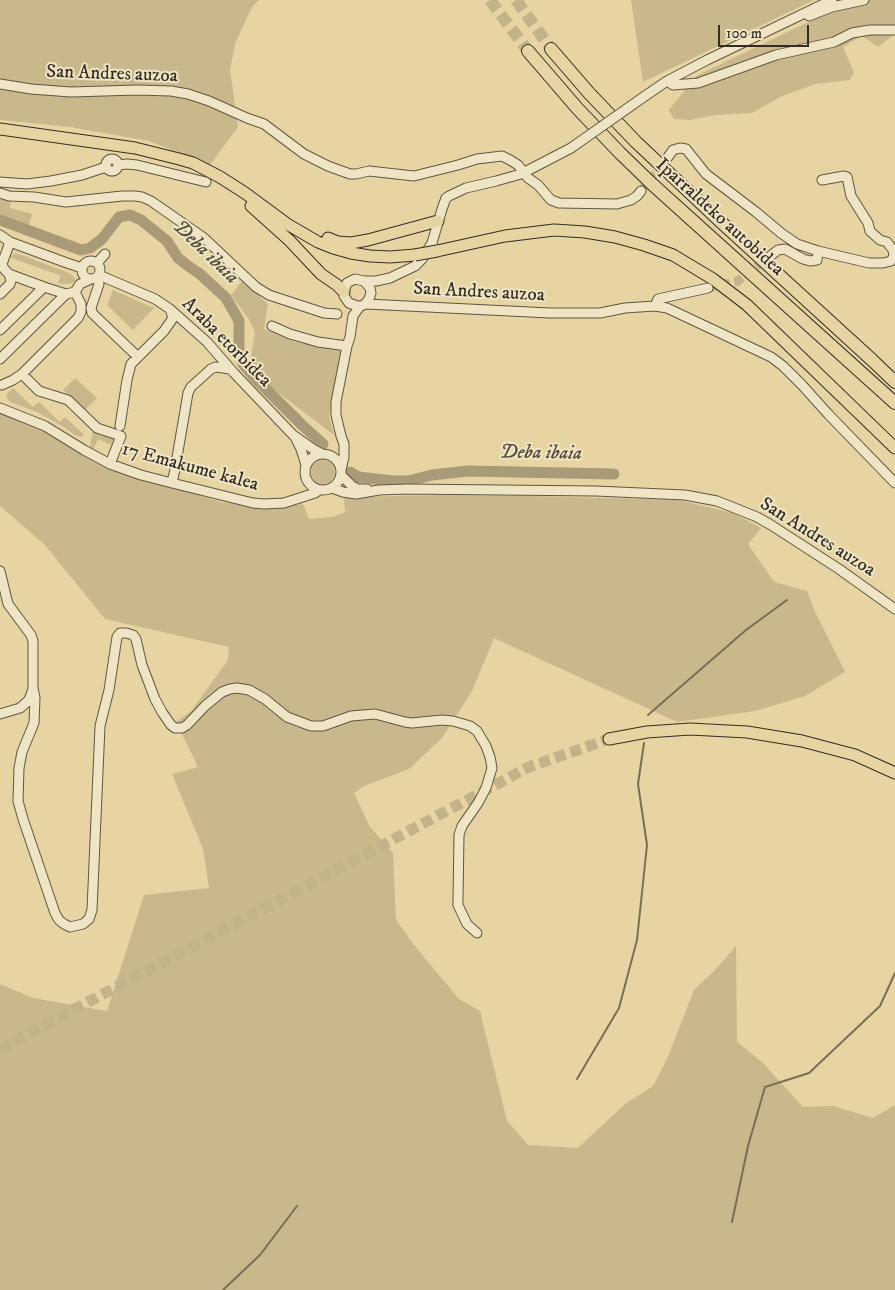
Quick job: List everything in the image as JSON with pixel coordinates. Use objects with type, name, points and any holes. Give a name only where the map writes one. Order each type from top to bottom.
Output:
[{"type":"highway","points":[[551,49],[636,142],[895,382]]},
{"type":"highway","name":"Iparraldeko autobidea","points":[[528,51],[577,108],[652,184],[895,403]]},
{"type":"main road","points":[[0,128],[135,148],[179,159],[208,170],[318,242],[351,253],[390,257],[415,255],[505,236],[554,230],[615,236],[673,255],[713,279],[747,305],[895,448]]},
{"type":"main road","points":[[208,170],[277,228],[320,274],[337,285],[346,298]]},
{"type":"main road","points":[[245,193],[266,203],[318,235],[338,242],[351,243],[368,240],[438,221]]},
{"type":"main road","points":[[610,739],[647,732],[690,729],[747,732],[802,741],[854,755],[895,773]]},
{"type":"street","name":"San Andres auzoa","points":[[360,306],[368,301],[379,286],[390,278],[415,266],[422,259],[432,243],[446,198],[449,196],[466,188],[525,172],[571,148],[667,81],[832,0]]},
{"type":"street","name":"San Andres auzoa","points":[[796,17],[804,18],[832,8],[864,0]]},
{"type":"street","points":[[667,81],[673,85],[698,83],[781,54],[834,42],[852,33],[878,29],[895,30]]},
{"type":"street","name":"San Andres auzoa","points":[[0,84],[49,91],[145,90],[188,94],[264,124],[304,154],[350,174],[369,171],[414,176],[477,159],[502,156],[518,165],[528,178],[538,185],[551,200],[559,203],[617,204],[631,200],[641,191]]},
{"type":"street","points":[[668,157],[673,150],[686,149],[706,174],[780,233],[797,244],[860,262],[876,264],[891,261],[894,254],[892,248],[887,242],[880,240],[870,231],[868,223],[851,196],[847,177],[822,180]]},
{"type":"street","points":[[0,182],[27,184],[82,175],[106,167],[107,161],[110,159],[114,160],[118,165],[137,165],[206,182]]},
{"type":"street","points":[[0,193],[9,196],[34,197],[66,202],[134,196],[151,200],[204,238],[269,295],[324,313],[337,314],[347,322]]},
{"type":"street","points":[[0,235],[10,242],[82,268]]},
{"type":"street","points":[[1,386],[22,374],[81,312],[81,304],[70,293],[44,287],[10,274],[4,269],[2,264],[10,242]]},
{"type":"street","points":[[769,257],[778,250],[785,249],[810,261],[817,260],[818,251]]},
{"type":"street","points":[[96,263],[104,254]]},
{"type":"street","points":[[89,280],[82,274],[82,268],[91,261],[100,267],[99,280],[91,308],[92,313],[138,357]]},
{"type":"street","points":[[0,294],[10,284],[10,274]]},
{"type":"street","name":"San Andres auzoa","points":[[390,278],[376,281],[351,280],[344,288],[346,298],[353,305],[360,306],[366,304],[550,313],[600,314],[626,308],[655,306],[667,308],[771,357],[783,366],[895,483]]},
{"type":"street","points":[[0,359],[80,284],[89,280],[99,280]]},
{"type":"street","name":"Araba etorbidea","points":[[99,280],[155,299],[170,309],[184,320],[215,351],[293,434],[312,449],[325,455]]},
{"type":"street","points":[[364,281],[370,288],[370,297]]},
{"type":"street","points":[[0,330],[44,287]]},
{"type":"street","name":"San Andres auzoa","points":[[655,306],[658,299],[708,288]]},
{"type":"street","points":[[337,314],[344,306],[346,298]]},
{"type":"street","points":[[346,298],[347,346]]},
{"type":"street","points":[[332,488],[341,473],[344,457],[344,444],[336,415],[336,402],[353,316],[360,306]]},
{"type":"street","points":[[120,426],[131,364],[164,331],[173,318],[170,309]]},
{"type":"street","points":[[272,326],[290,334],[318,342],[347,346]]},
{"type":"street","points":[[211,369],[214,364],[215,351]]},
{"type":"street","points":[[169,481],[188,393],[191,387],[216,366],[230,369]]},
{"type":"street","points":[[22,374],[39,391],[68,400],[96,428],[121,436],[110,464]]},
{"type":"street","name":"17 Emakume kalea","points":[[0,408],[45,426],[110,464],[188,487],[264,504],[284,503],[319,490]]},
{"type":"street","name":"Araba etorbidea","points":[[293,434],[306,466]]},
{"type":"street","points":[[294,500],[303,488],[306,466],[312,458],[338,450],[341,436]]},
{"type":"street","points":[[325,455],[337,461],[341,473],[352,486],[358,489],[379,490]]},
{"type":"street","points":[[306,477],[311,485],[319,490],[332,488],[356,494],[379,490]]},
{"type":"street","name":"San Andres auzoa","points":[[379,490],[450,488],[629,492],[685,495],[717,501],[758,517],[895,608]]},
{"type":"street","points":[[0,571],[8,604],[31,635],[33,641],[33,688],[36,698],[34,723],[22,752],[19,768],[18,800],[54,913],[64,924],[70,927],[83,924],[89,919],[92,910],[99,734],[109,690],[117,637],[120,633],[126,633],[133,635],[136,639],[142,664],[155,699],[164,716],[176,728],[182,728],[222,692],[237,688],[258,694],[287,717],[311,726],[323,726],[351,716],[375,714],[412,723],[442,720],[462,722],[479,733],[490,757],[492,768],[486,788],[462,826],[459,835],[458,905],[467,924],[477,933]]},
{"type":"street","points":[[0,714],[20,708],[28,701],[33,688]]},
{"type":"street","points":[[20,708],[30,715],[34,723]]},
{"type":"shaded area","points":[[0,0],[259,0],[252,7],[235,44],[230,69],[238,127],[210,165],[149,141],[70,127],[0,120]]},
{"type":"shaded area","points":[[631,0],[814,0],[643,82]]},
{"type":"shaded area","points":[[854,0],[895,0],[895,34],[878,47],[862,36],[843,47],[854,72],[850,80],[815,84],[780,97],[752,113],[715,115],[690,120],[674,119],[669,110],[696,76]]},
{"type":"shaded area","points":[[0,197],[11,201],[10,208],[32,214],[29,225],[0,214]]},
{"type":"shaded area","points":[[16,253],[69,273],[75,281],[65,284],[58,283],[61,276],[9,257]]},
{"type":"shaded area","points":[[242,281],[268,304],[264,329],[295,342],[342,351],[329,416],[334,435],[263,381],[251,366],[255,331],[231,295]]},
{"type":"shaded area","points":[[113,290],[154,308],[133,330],[107,305]]},
{"type":"shaded area","points":[[75,378],[97,398],[85,410],[63,390]]},
{"type":"shaded area","points":[[13,388],[33,407],[39,402],[60,422],[65,417],[84,435],[81,437],[75,435],[37,412],[10,402],[6,396]]},
{"type":"shaded area","points":[[0,412],[23,420],[112,469],[221,502],[270,507],[303,504],[309,519],[333,517],[345,512],[344,497],[532,496],[678,500],[733,513],[761,528],[748,544],[774,582],[807,591],[815,612],[845,672],[805,696],[755,711],[677,722],[494,638],[472,691],[442,738],[409,769],[364,786],[354,793],[370,827],[393,853],[396,920],[418,950],[459,999],[480,1011],[507,1121],[528,1145],[578,1148],[625,1104],[653,1086],[667,1059],[694,990],[736,946],[737,1042],[762,1062],[803,1107],[833,1106],[873,1118],[895,1105],[895,1290],[0,1290],[0,984],[33,998],[107,1011],[144,895],[209,888],[203,849],[172,774],[198,767],[176,722],[192,710],[228,660],[229,647],[105,619],[44,544],[0,506]]},
{"type":"shaded area","points":[[93,429],[115,437],[111,445],[98,439],[93,450],[90,448]]},
{"type":"shaded area","points":[[323,460],[332,463],[335,472],[332,481],[323,484],[314,481],[311,472],[314,463]]},
{"type":"waterway","name":"Deba ibaia","points":[[0,220],[81,250],[90,248],[102,239],[119,217],[130,215],[141,220],[167,241],[178,258],[200,274],[226,298],[239,321],[239,349],[243,364],[323,444]]},
{"type":"waterway","name":"Deba ibaia","points":[[350,472],[358,477],[393,481],[408,481],[432,475],[468,471],[614,474]]},
{"type":"waterway","points":[[648,715],[746,630],[787,600]]},
{"type":"waterway","points":[[577,1079],[619,1008],[637,940],[647,845],[638,784],[644,743]]},
{"type":"waterway","points":[[732,1222],[748,1146],[765,1087],[809,1073],[880,1006],[895,973]]},
{"type":"waterway","points":[[223,1290],[260,1255],[297,1206]]},
{"type":"tunnel","points":[[490,0],[528,51]]},
{"type":"tunnel","points":[[516,0],[551,49]]},
{"type":"tunnel","points":[[641,191],[664,162]]},
{"type":"tunnel","points":[[708,288],[738,281],[767,258]]},
{"type":"tunnel","points":[[0,1049],[529,767],[609,739]]}]
